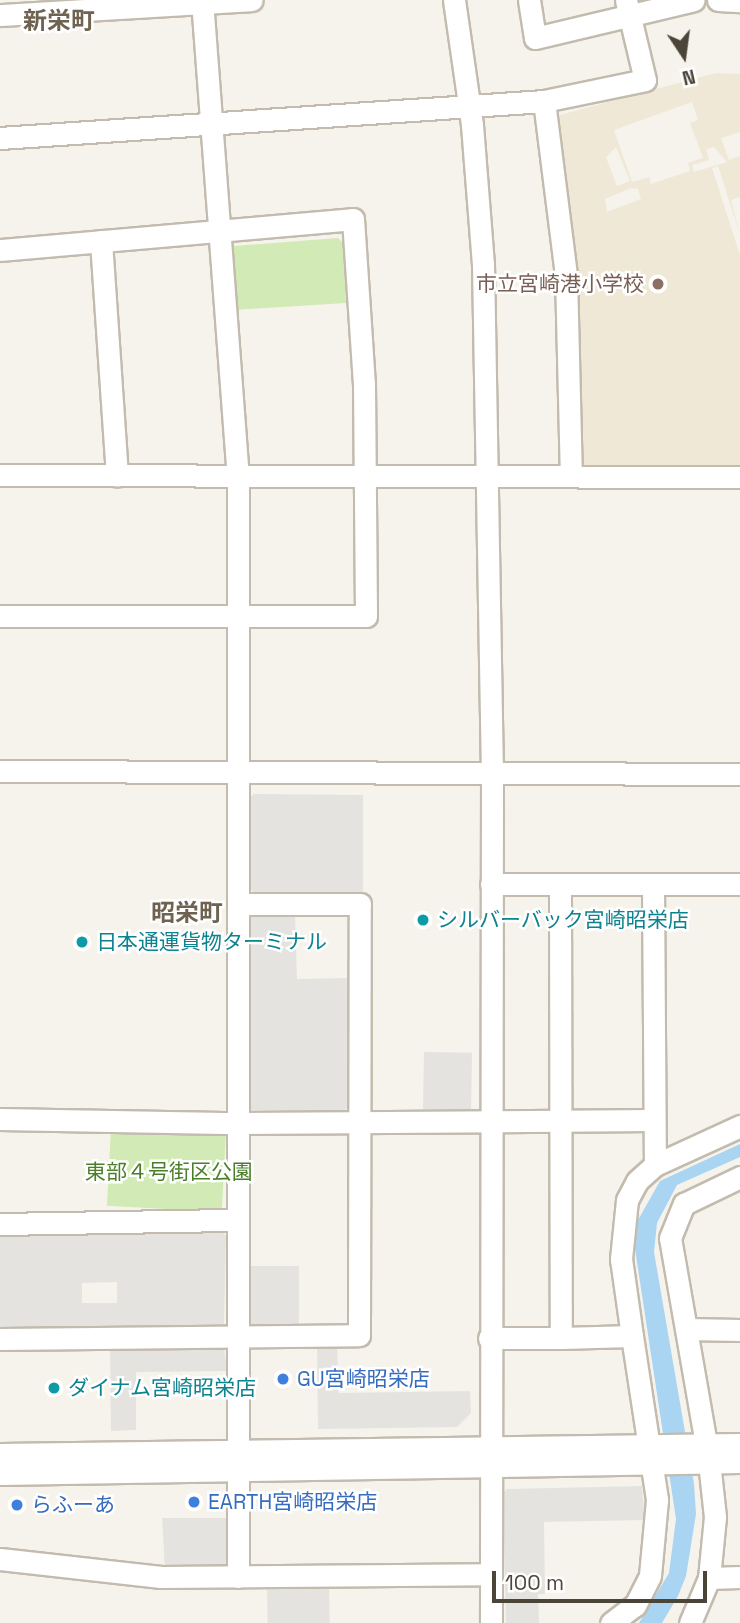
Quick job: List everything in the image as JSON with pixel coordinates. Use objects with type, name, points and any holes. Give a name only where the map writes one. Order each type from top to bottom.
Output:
[{"type":"street","points":[[0,15],[252,0]]},
{"type":"street","points":[[454,0],[470,106],[482,264],[492,774],[488,1574],[491,1623]]},
{"type":"street","points":[[529,0],[535,38],[628,8],[694,0]]},
{"type":"street","points":[[718,0],[740,1]]},
{"type":"street","points":[[202,1],[214,126],[238,476],[238,1577]]},
{"type":"street","points":[[0,138],[214,126],[544,102],[645,80],[628,8]]},
{"type":"street","points":[[544,102],[566,275],[571,477]]},
{"type":"street","points":[[0,250],[353,219],[366,476],[366,616],[238,619],[0,616]]},
{"type":"street","points":[[101,241],[117,475]]},
{"type":"street","points":[[0,475],[740,477]]},
{"type":"street","points":[[0,771],[740,774]]},
{"type":"street","points":[[491,884],[740,884]]},
{"type":"street","points":[[560,885],[561,1338]]},
{"type":"street","points":[[653,886],[655,1165]]},
{"type":"street","points":[[0,1339],[359,1335],[360,904],[239,904]]},
{"type":"street","points":[[0,1119],[239,1123],[654,1120]]},
{"type":"street","points":[[611,1623],[635,1605],[650,1576],[657,1500],[654,1453],[621,1259],[622,1219],[637,1181],[655,1165],[740,1126]]},
{"type":"street","points":[[690,1623],[709,1578],[715,1517],[670,1238],[684,1204],[740,1177]]},
{"type":"street","points":[[0,1224],[238,1220]]},
{"type":"street","points":[[686,1329],[740,1330]]},
{"type":"street","points":[[489,1338],[632,1336]]},
{"type":"street","points":[[0,1474],[236,1460],[703,1453],[740,1444]]},
{"type":"street","points":[[703,1453],[740,1462]]},
{"type":"street","points":[[0,1454],[236,1460]]},
{"type":"street","points":[[0,1559],[161,1577],[488,1574]]},
{"type":"street","points":[[709,1578],[740,1577]]},
{"type":"shaded area","name":"市立宮崎港小学校","points":[[716,73],[740,74],[740,132],[721,138],[729,160],[740,156],[740,197],[731,200],[740,235],[718,166],[712,168],[740,255],[740,467],[587,467],[580,462],[556,116]],"holes":[[[692,102],[698,120],[690,123],[703,158],[688,163],[690,171],[651,184],[649,177],[632,182],[614,130]],[[616,147],[630,181],[617,186],[606,157]],[[714,147],[727,162],[694,172],[692,165],[709,160],[706,149]],[[631,188],[638,189],[641,199],[607,212],[605,199]]]},
{"type":"shaded area","points":[[254,794],[363,795],[363,892],[253,892],[249,887],[249,798]]},
{"type":"shaded area","points":[[251,912],[295,913],[297,979],[350,978],[350,1107],[345,1110],[250,1110],[247,1106],[247,915]]},
{"type":"shaded area","points":[[424,1052],[472,1053],[471,1110],[423,1109]]},
{"type":"shaded area","points":[[222,1231],[226,1236],[224,1327],[0,1331],[0,1235]],"holes":[[[117,1282],[117,1303],[82,1303],[82,1283]]]},
{"type":"shaded area","points":[[246,1266],[299,1266],[299,1326],[252,1327],[246,1322]]},
{"type":"shaded area","points":[[224,1347],[227,1371],[136,1372],[136,1430],[111,1431],[110,1349]]},
{"type":"shaded area","points":[[337,1347],[339,1393],[470,1391],[471,1413],[457,1427],[318,1429],[317,1348]]},
{"type":"shaded area","points":[[642,1486],[645,1520],[544,1522],[545,1594],[538,1594],[539,1623],[506,1623],[503,1493],[507,1489]]},
{"type":"shaded area","points":[[162,1518],[228,1518],[229,1564],[225,1568],[165,1569]]},
{"type":"shaded area","points":[[329,1584],[330,1623],[268,1623],[267,1585]]},
{"type":"green space","points":[[338,238],[343,243],[346,303],[233,310],[229,250],[234,246]]},
{"type":"green space","name":"東部４号街区公園","points":[[111,1125],[226,1131],[222,1212],[107,1206]]},
{"type":"water","points":[[740,1144],[740,1157],[677,1185],[657,1223],[654,1252],[694,1484],[696,1514],[686,1576],[678,1596],[662,1623],[639,1623],[669,1573],[676,1519],[635,1249],[638,1220],[660,1181]]},
{"type":"place","name":"市立宮崎港小学校","points":[[658,284]]},
{"type":"place","name":"シルバーバック宮崎昭栄店","points":[[423,920]]},
{"type":"place","name":"日本通運貨物ターミナル","points":[[82,942]]},
{"type":"place","name":"GU宮崎昭栄店","points":[[283,1379]]},
{"type":"place","name":"ダイナム宮崎昭栄店","points":[[54,1388]]},
{"type":"place","name":"EARTH宮崎昭栄店","points":[[194,1502]]},
{"type":"place","name":"らふーあ","points":[[17,1505]]},
{"type":"district","name":"新栄町","points":[[59,21]]},
{"type":"district","name":"昭栄町","points":[[187,913]]}]
